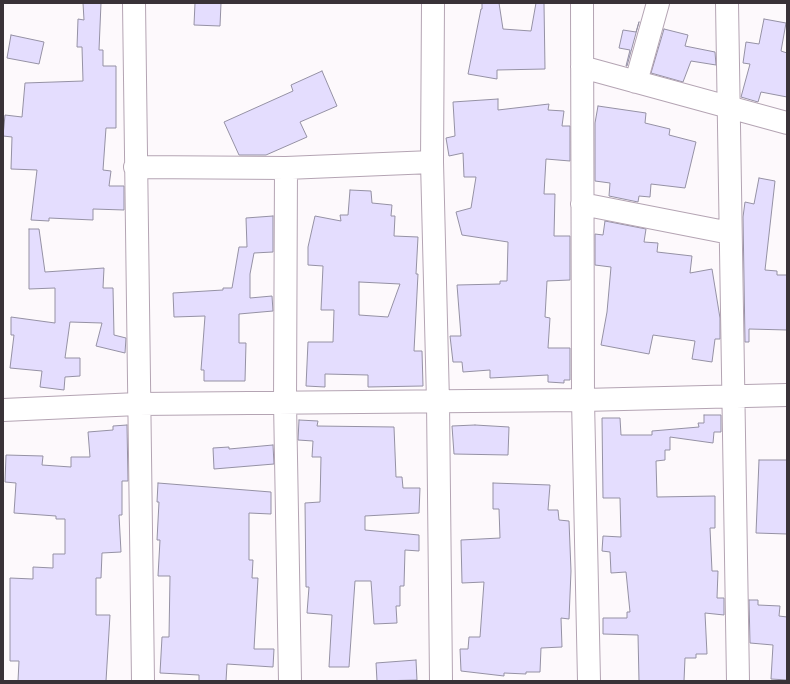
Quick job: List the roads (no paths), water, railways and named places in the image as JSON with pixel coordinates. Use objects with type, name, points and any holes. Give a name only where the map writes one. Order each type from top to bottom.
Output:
[{"type":"street","points":[[134,3],[138,404],[143,681]]},
{"type":"street","points":[[433,3],[432,162],[438,402],[441,681]]},
{"type":"street","points":[[582,3],[583,400],[589,681]]},
{"type":"street","points":[[636,82],[658,3]]},
{"type":"street","points":[[727,3],[727,107],[734,395],[738,681]]},
{"type":"street","points":[[582,67],[787,123]]},
{"type":"street","points":[[135,168],[286,168],[432,162]]},
{"type":"street","points":[[286,168],[286,402],[290,681]]},
{"type":"street","points":[[582,204],[730,233]]},
{"type":"street","points":[[3,410],[138,404],[583,400],[734,395],[787,395]]}]
